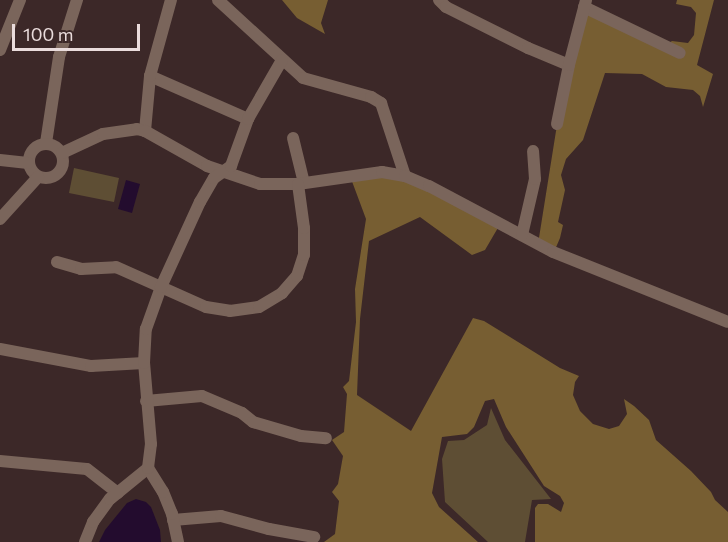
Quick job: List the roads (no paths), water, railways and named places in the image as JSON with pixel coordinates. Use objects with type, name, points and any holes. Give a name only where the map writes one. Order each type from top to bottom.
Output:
[{"type":"street","points":[[0,50],[20,0]]},
{"type":"street","points":[[46,143],[59,57],[77,0]]},
{"type":"street","points":[[145,131],[150,76],[171,0]]},
{"type":"street","points":[[218,0],[303,78],[371,96],[381,103],[405,176]]},
{"type":"street","points":[[439,0],[446,7],[568,65]]},
{"type":"street","points":[[557,124],[568,65],[585,3],[680,53]]},
{"type":"street","points":[[178,542],[163,492],[148,468],[151,444],[144,363],[146,329],[161,287],[200,202],[214,178],[225,173],[231,166],[248,119],[282,60]]},
{"type":"street","points":[[150,76],[248,119]]},
{"type":"street","points":[[62,153],[103,134],[145,131],[225,173],[260,184],[301,183],[348,174],[382,172],[405,176],[553,252],[728,322]]},
{"type":"street","points":[[57,262],[81,269],[116,267],[207,307],[230,311],[259,307],[282,293],[297,276],[304,255],[301,183],[293,138]]},
{"type":"street","points":[[46,143],[53,144],[62,153],[63,164],[58,173],[49,178],[38,177],[28,163],[33,149],[46,143]]},
{"type":"street","points":[[522,235],[535,179],[533,152]]},
{"type":"street","points":[[0,160],[28,163]]},
{"type":"street","points":[[0,219],[38,177]]},
{"type":"street","points":[[0,348],[91,366],[144,363]]},
{"type":"street","points":[[146,401],[202,396],[242,413],[253,422],[301,436],[326,438]]},
{"type":"street","points":[[0,461],[87,469],[118,493]]},
{"type":"street","points":[[86,542],[93,522],[110,499],[148,468]]},
{"type":"street","points":[[173,520],[221,516],[269,529],[314,537]]}]
